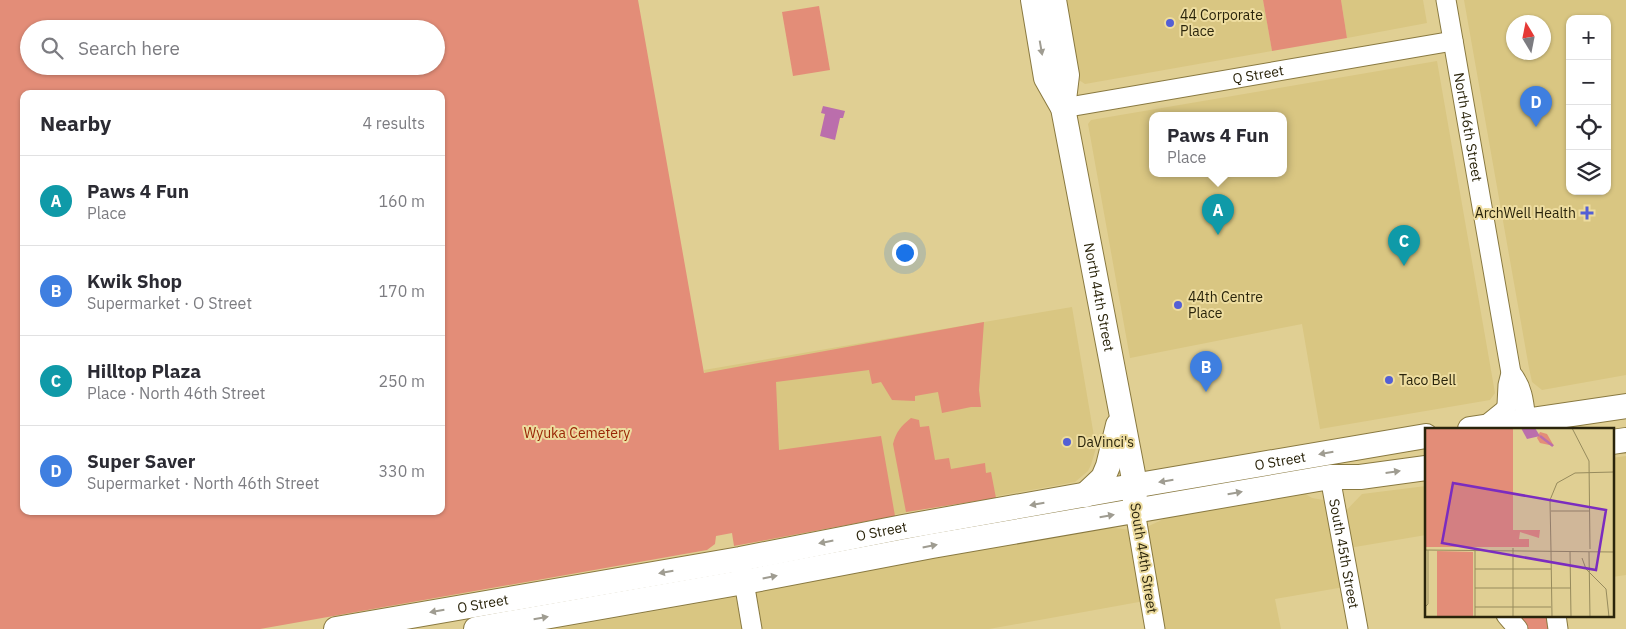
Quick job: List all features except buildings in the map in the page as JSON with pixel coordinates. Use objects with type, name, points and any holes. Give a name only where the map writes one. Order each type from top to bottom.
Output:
[{"type":"main road","name":"North 44th Street","points":[[1033,0],[1046,78],[1063,108]]},
{"type":"main road","name":"North 44th Street","points":[[1054,0],[1067,75],[1063,108],[1133,474],[1133,486]]},
{"type":"main road","points":[[1477,428],[1522,425],[1626,406]]},
{"type":"main road","points":[[1085,495],[1103,478],[1108,466],[1120,411]]},
{"type":"main road","points":[[1567,428],[1597,422],[1626,412]]},
{"type":"main road","name":"O Street","points":[[344,628],[740,559],[903,527],[1133,486],[1425,436]]},
{"type":"main road","points":[[1330,477],[1356,462],[1425,450]]},
{"type":"main road","name":"O Street","points":[[476,629],[744,582],[932,546],[1330,477],[1360,477],[1425,468]]},
{"type":"main road","name":"South 44th Street","points":[[1133,486],[1136,511]]},
{"type":"street","name":"North 46th Street","points":[[1446,0],[1512,373],[1519,382],[1524,403],[1522,425]]},
{"type":"street","name":"Q Street","points":[[1063,108],[1453,41]]},
{"type":"street","name":"North 46th Street","points":[[1477,428],[1499,417],[1505,410],[1508,405],[1508,385],[1512,373]]},
{"type":"street","name":"South 45th Street","points":[[1330,477],[1358,629]]},
{"type":"street","name":"South 44th Street","points":[[1136,511],[1155,629]]},
{"type":"street","points":[[740,559],[752,629]]},
{"type":"street","points":[[1507,616],[1518,629]]},
{"type":"street","points":[[1556,616],[1558,629]]},
{"type":"shaded area","name":"44 Corporate Place","points":[[1066,0],[1263,0],[1272,51],[1085,84],[1079,80]]},
{"type":"shaded area","points":[[1341,0],[1423,0],[1427,23],[1347,38]]},
{"type":"shaded area","points":[[1464,0],[1626,0],[1626,375],[1542,390],[1532,382]]},
{"type":"shaded area","points":[[1437,61],[1495,393],[1490,400],[1320,429],[1302,324],[1130,358],[1088,124],[1091,120]]},
{"type":"shaded area","points":[[823,106],[845,111],[843,118],[840,118],[835,140],[820,136],[825,114],[821,113]]},
{"type":"shaded area","points":[[1072,307],[1096,448],[1088,471],[1075,482],[881,517],[764,541],[733,533],[704,370]]},
{"type":"shaded area","points":[[1626,456],[1626,575],[1614,577],[1614,458]]},
{"type":"shaded area","points":[[1425,486],[1425,535],[1343,549],[1350,586],[1275,599],[1281,629],[1155,629],[1150,600],[989,629],[554,629],[746,595],[850,572],[1108,527],[1138,531],[1166,518],[1304,493],[1312,498],[1335,502],[1338,519],[1362,494]]},
{"type":"green space","name":"Wyuka Cemetery","points":[[0,0],[638,0],[704,373],[984,322],[979,390],[981,407],[971,407],[942,413],[938,392],[915,396],[915,401],[892,400],[881,382],[872,384],[869,370],[776,382],[779,450],[881,436],[895,516],[734,546],[732,533],[716,536],[715,544],[707,550],[260,629],[0,629]]},
{"type":"green space","points":[[1263,0],[1341,0],[1347,38],[1272,51]]},
{"type":"green space","points":[[819,6],[830,70],[793,76],[782,12]]},
{"type":"green space","points":[[911,418],[919,420],[920,427],[929,426],[935,460],[949,458],[951,469],[985,463],[986,473],[991,472],[996,498],[906,512],[893,444],[899,430]]},
{"type":"green space","points":[[1507,616],[1556,616],[1558,629],[1518,629]]},
{"type":"place","name":"44 Corporate Place","points":[[1170,23]]},
{"type":"place","name":"Super Saver","points":[[1536,127]]},
{"type":"place","name":"ArchWell Health","points":[[1587,213]]},
{"type":"place","name":"Paws 4 Fun","points":[[1218,235]]},
{"type":"place","name":"Hilltop Plaza","points":[[1404,266]]},
{"type":"place","name":"44th Centre Place","points":[[1178,305]]},
{"type":"place","name":"Taco Bell","points":[[1389,380]]},
{"type":"place","name":"Kwik Shop","points":[[1206,392]]},
{"type":"place","name":"DaVinci's","points":[[1067,442]]}]
